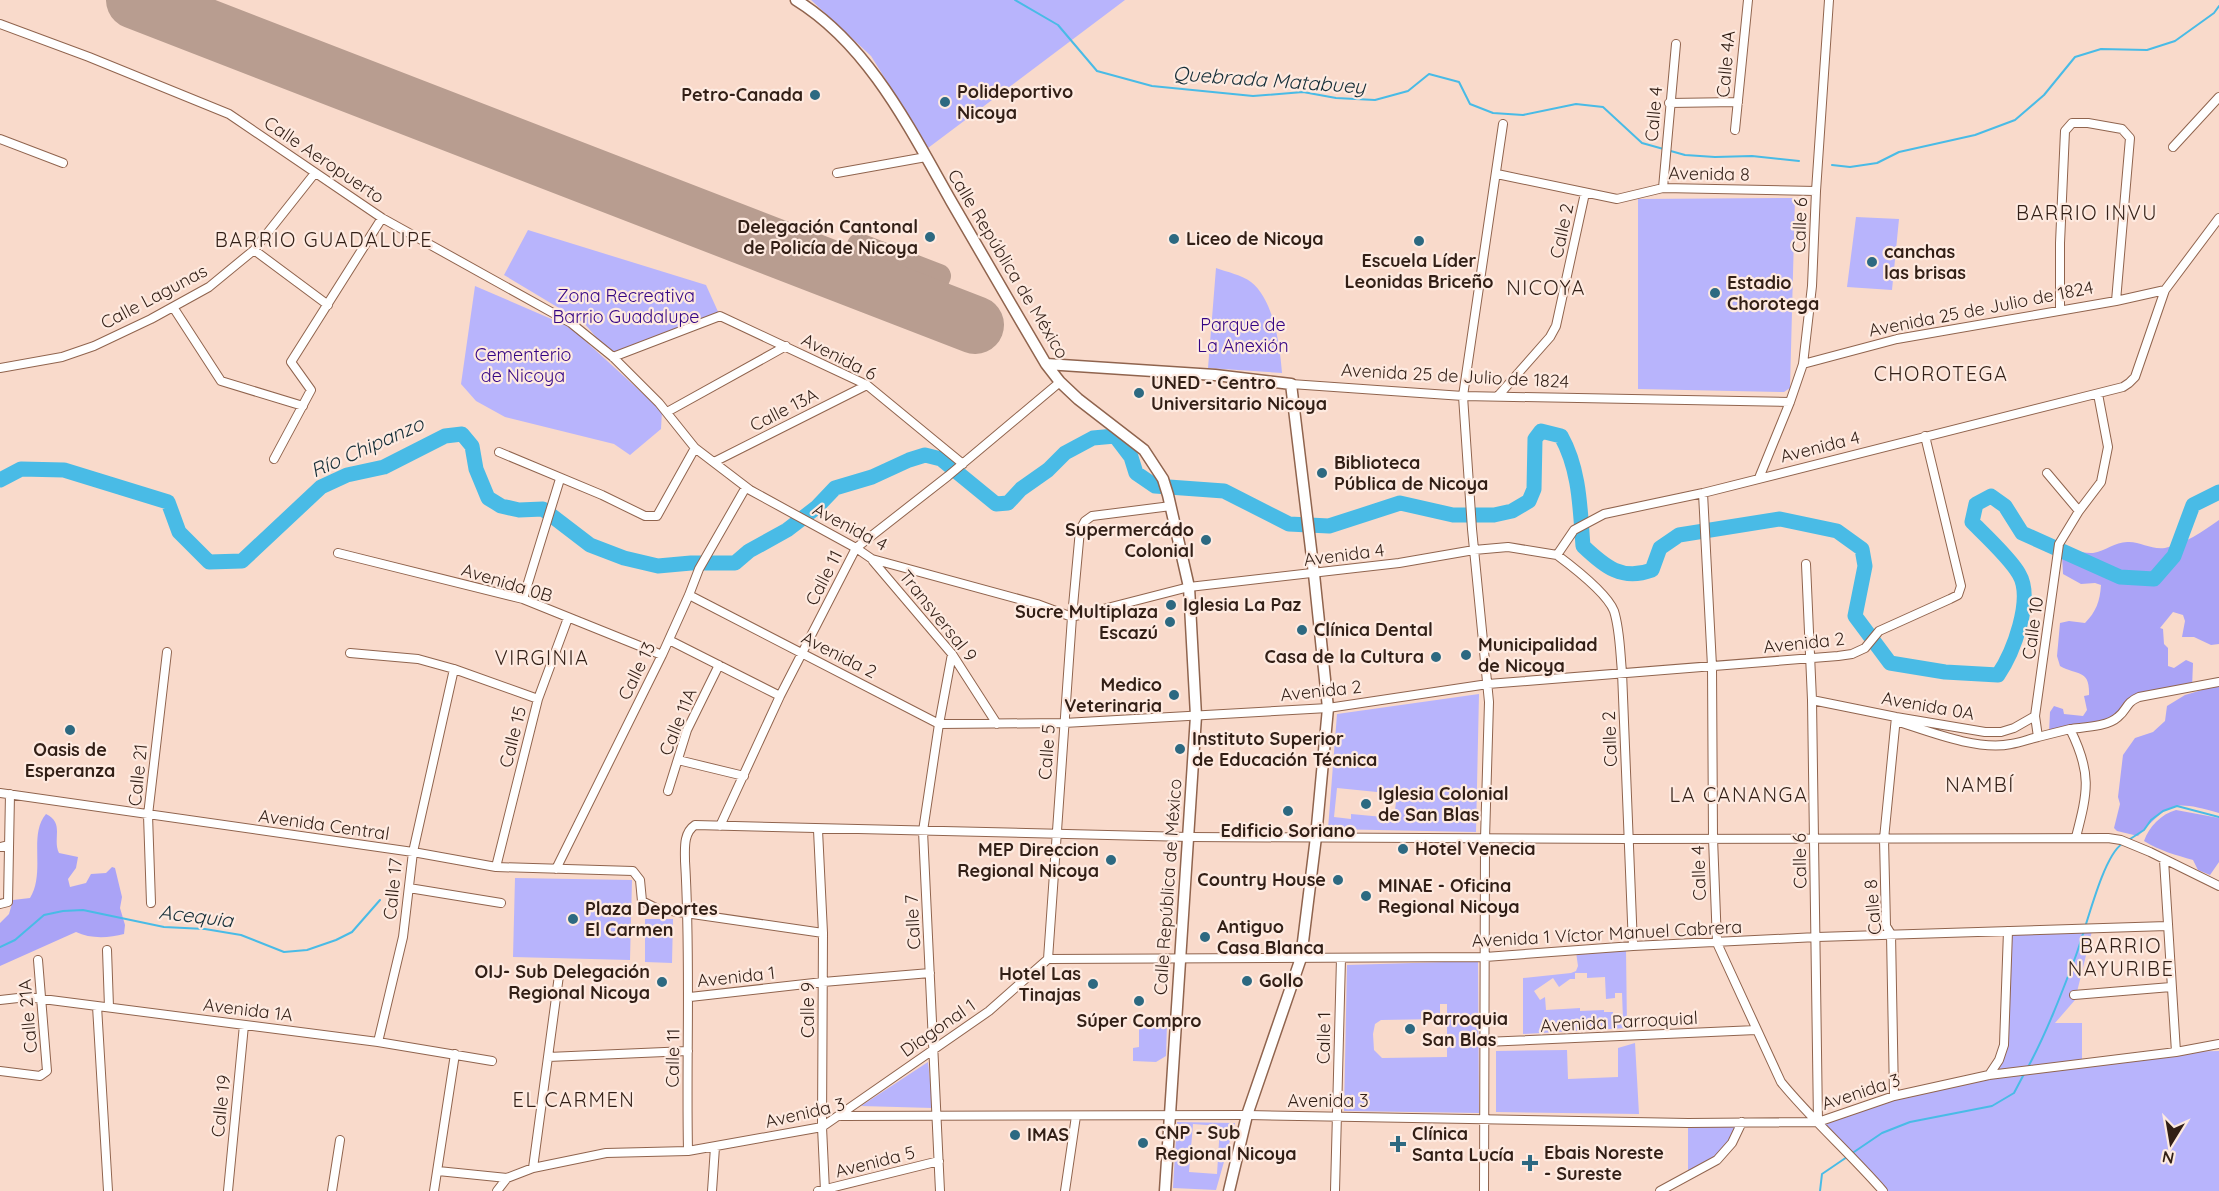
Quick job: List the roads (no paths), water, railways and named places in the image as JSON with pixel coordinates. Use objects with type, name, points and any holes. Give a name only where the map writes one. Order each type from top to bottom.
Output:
[{"type":"main road","name":"Calle República de México","points":[[796,0],[816,13],[844,38],[884,89],[1046,364],[1060,382],[1078,399],[1144,450],[1163,479],[1189,587],[1196,716],[1165,1191]]},
{"type":"main road","name":"Avenida 25 de Julio de 1824","points":[[1046,364],[1215,375],[1291,384]]},
{"type":"main road","points":[[1229,1191],[1247,1115],[1300,958],[1316,837],[1328,708],[1291,384]]},
{"type":"street","name":"Calle 4A","points":[[1735,130],[1748,0]]},
{"type":"street","name":"Calle 6","points":[[1759,478],[1803,364],[1812,286],[1829,0]]},
{"type":"street","name":"Calle Aeropuerto","points":[[0,24],[229,114],[382,218],[571,323],[613,357]]},
{"type":"street","name":"Calle 4","points":[[1663,188],[1676,44]]},
{"type":"street","points":[[2173,147],[2219,96]]},
{"type":"street","points":[[1669,103],[1738,102]]},
{"type":"street","points":[[2060,310],[2060,243],[2066,131],[2072,123],[2088,123],[2122,129],[2130,138],[2116,301]]},
{"type":"street","points":[[1484,1191],[1488,684],[1472,529],[1463,396],[1503,124]]},
{"type":"street","points":[[0,140],[63,163]]},
{"type":"street","points":[[837,173],[926,157]]},
{"type":"street","name":"Calle Lagunas","points":[[0,368],[62,357],[94,346],[209,287],[254,250],[315,173]]},
{"type":"street","name":"Avenida 8","points":[[1497,174],[1617,199],[1663,188],[1816,191]]},
{"type":"street","name":"Calle 2","points":[[1498,396],[1550,337],[1556,326],[1585,193]]},
{"type":"street","points":[[274,459],[311,390],[291,362],[382,218]]},
{"type":"street","points":[[2165,290],[2219,218]]},
{"type":"street","points":[[254,250],[328,305]]},
{"type":"street","name":"Avenida 25 de Julio de 1824","points":[[1803,364],[1897,339],[2116,301],[2165,290]]},
{"type":"street","name":"Avenida 4","points":[[613,357],[667,412],[695,448],[746,487],[872,559],[1037,604],[1072,617],[1189,587],[1399,563],[1474,550],[1508,547],[1557,555],[1574,530],[1592,519],[1630,507],[1703,493],[2097,394],[2129,383],[2135,376],[2165,290]]},
{"type":"street","points":[[172,307],[221,381],[303,406]]},
{"type":"street","name":"Avenida 6","points":[[613,357],[720,316],[867,385],[961,465]]},
{"type":"street","points":[[667,412],[786,346]]},
{"type":"street","name":"Calle 11","points":[[688,1151],[690,997],[686,839],[689,829],[694,825],[720,826],[780,696],[856,548],[948,476],[1060,382]]},
{"type":"street","name":"Avenida 25 de Julio de 1824","points":[[1291,384],[1463,396],[1790,402]]},
{"type":"street","name":"Calle 13A","points":[[714,462],[867,385]]},
{"type":"street","name":"Calle 10","points":[[2038,736],[2035,716],[2059,544],[2079,511],[2101,482],[2108,447],[2097,394]]},
{"type":"street","name":"Avenida 2","points":[[689,596],[939,724],[1064,723],[1328,708],[1488,684],[1852,654],[1865,648],[1879,631],[1958,595],[1961,586],[1925,436]]},
{"type":"street","points":[[499,452],[602,495],[645,516],[657,516],[695,448]]},
{"type":"street","points":[[2047,473],[2079,511]]},
{"type":"street","points":[[523,600],[560,479]]},
{"type":"street","name":"Calle 13","points":[[556,869],[662,655],[705,556],[746,487]]},
{"type":"street","name":"Calle 4","points":[[1703,493],[1712,666],[1713,838],[1717,943],[1780,1082],[1883,1191]]},
{"type":"street","name":"Calle 5","points":[[1048,959],[1077,546],[1080,530],[1085,521],[1092,516],[1169,500]]},
{"type":"street","name":"Avenida 0B","points":[[338,553],[523,600],[662,655]]},
{"type":"street","name":"Calle 2","points":[[1557,555],[1587,579],[1613,608],[1618,630],[1622,672],[1633,946]]},
{"type":"street","name":"Transversal 9","points":[[872,559],[952,654],[997,724]]},
{"type":"street","name":"Calle 6","points":[[1806,564],[1812,700],[1818,1122]]},
{"type":"street","name":"Calle 15","points":[[496,867],[538,699],[568,618]]},
{"type":"street","points":[[669,640],[780,696]]},
{"type":"street","name":"Calle 21","points":[[151,903],[148,815],[167,652]]},
{"type":"street","points":[[350,653],[418,659],[454,669],[538,699]]},
{"type":"street","name":"Calle 7","points":[[940,1191],[923,831],[952,654]]},
{"type":"street","name":"Calle 11A","points":[[668,791],[687,730],[719,665]]},
{"type":"street","name":"Calle 17","points":[[378,1042],[403,937],[412,852],[454,669]]},
{"type":"street","points":[[2038,736],[2111,722],[2123,712],[2128,702],[2139,697],[2219,682]]},
{"type":"street","name":"Avenida 0A","points":[[1812,700],[1896,719],[1985,732],[2001,732],[2014,728],[2035,716]]},
{"type":"street","name":"Avenida 0A","points":[[1896,719],[1948,737],[1979,744],[2010,745],[2038,736]]},
{"type":"street","name":"Calle 8","points":[[1894,1096],[1891,934],[1886,926],[1884,839],[1896,719]]},
{"type":"street","points":[[2070,729],[2079,747],[2087,783],[2076,837]]},
{"type":"street","points":[[678,760],[744,776]]},
{"type":"street","name":"Avenida Central","points":[[0,793],[412,852],[496,867],[633,871],[640,880],[642,901],[648,906],[688,912]]},
{"type":"street","points":[[4,903],[9,845],[10,794]]},
{"type":"street","points":[[720,826],[1189,837],[1485,839],[2076,837],[2121,840],[2219,886]]},
{"type":"street","name":"Calle 9","points":[[818,830],[823,933],[822,1191]]},
{"type":"street","points":[[0,847],[9,845]]},
{"type":"street","points":[[2164,860],[2176,1052]]},
{"type":"street","points":[[409,888],[501,903]]},
{"type":"street","points":[[688,912],[823,933]]},
{"type":"street","name":"Avenida 1 Víctor Manuel Cabrera","points":[[1048,959],[1485,957],[1633,946],[1817,937],[2167,926]]},
{"type":"street","points":[[1989,1075],[1999,1060],[2004,1045],[2008,931]]},
{"type":"street","points":[[107,950],[109,1007]]},
{"type":"street","name":"Calle 1","points":[[1335,1191],[1341,958]]},
{"type":"street","name":"Diagonal 1","points":[[841,1116],[989,1011],[1048,959]]},
{"type":"street","name":"Calle 21A","points":[[0,1071],[40,1076],[47,1071],[38,960]]},
{"type":"street","points":[[533,1168],[560,969]]},
{"type":"street","name":"Avenida 1","points":[[690,997],[930,973]]},
{"type":"street","points":[[2074,995],[2171,987]]},
{"type":"street","name":"Avenida 1A","points":[[0,1000],[27,997],[109,1007],[378,1042],[492,1061]]},
{"type":"street","points":[[97,1006],[108,1191]]},
{"type":"street","name":"Calle 19","points":[[228,1191],[244,1025]]},
{"type":"street","name":"Avenida Parroquial","points":[[1484,1042],[1756,1030]]},
{"type":"street","name":"Avenida 3","points":[[438,1171],[507,1178],[533,1168],[606,1153],[688,1151],[715,1147],[822,1127],[841,1116],[1247,1115],[1484,1118],[1688,1124],[1818,1122],[1894,1096],[1989,1075],[2176,1052],[2219,1044]]},
{"type":"street","points":[[548,1057],[688,1051]]},
{"type":"street","points":[[434,1191],[455,1054]]},
{"type":"street","points":[[1065,1191],[1076,1116]]},
{"type":"street","points":[[1660,1191],[1717,1160],[1732,1143],[1742,1122]]},
{"type":"street","points":[[332,1191],[340,1140]]},
{"type":"street","points":[[712,1191],[715,1147]]},
{"type":"street","name":"Avenida 5","points":[[822,1191],[939,1161]]},
{"type":"street","points":[[497,1191],[507,1178]]},
{"type":"waterway","name":"Quebrada Matabuey","points":[[1015,0],[1058,25],[1097,71],[1152,86],[1253,96],[1303,92],[1336,98],[1375,100],[1408,91],[1429,74],[1459,82],[1470,104],[1493,113],[1523,115],[1576,104],[1603,107],[1642,143],[1685,155],[1752,156],[1799,161]]},
{"type":"waterway","name":"Quebrada Matabuey","points":[[1832,165],[1850,167],[1877,163],[1899,152],[1975,135],[2015,120],[2044,95],[2075,57],[2101,49],[2147,50],[2175,41],[2214,13],[2219,6]]},
{"type":"waterway","name":"Río Chipanzo","points":[[0,480],[21,469],[64,470],[168,502],[179,532],[209,562],[242,561],[321,487],[347,475],[384,467],[445,436],[462,434],[472,446],[476,469],[488,498],[501,506],[519,510],[543,509],[590,545],[624,558],[658,566],[735,563],[749,551],[787,530],[817,507],[835,488],[872,477],[925,455],[941,459],[996,504],[1008,503],[1021,489],[1048,470],[1065,453],[1093,438],[1115,436],[1131,457],[1136,473],[1155,486],[1224,491],[1289,524],[1329,526],[1400,503],[1453,515],[1494,515],[1512,511],[1529,501],[1534,489],[1535,439],[1541,431],[1561,436],[1572,462],[1580,504],[1583,546],[1614,570],[1632,574],[1652,570],[1660,548],[1679,535],[1780,519],[1837,531],[1862,549],[1865,566],[1855,616],[1890,663],[1945,672],[1998,675],[2010,653],[2020,626],[2023,611],[2023,585],[2010,561],[1972,522],[1976,504],[1991,496],[2005,506],[2022,533],[2120,577],[2154,579],[2174,556],[2193,505],[2219,492]]},
{"type":"waterway","points":[[2127,841],[2144,830],[2151,820],[2163,811],[2177,806],[2219,817]]},
{"type":"waterway","points":[[2027,1069],[2064,986],[2101,879],[2115,852],[2122,844]]},
{"type":"waterway","name":"Acequia","points":[[0,947],[15,940],[44,915],[83,910],[164,927],[205,929],[241,935],[284,952],[307,950],[352,932],[380,900]]},
{"type":"waterway","points":[[1851,1154],[1882,1133],[1910,1122],[1992,1106],[2014,1093],[2024,1074]]},
{"type":"waterway","points":[[1820,1191],[1822,1174],[1847,1157]]},
{"type":"place","name":"Petro-Canada","points":[[815,95]]},
{"type":"place","name":"Polideportivo Nicoya","points":[[945,102]]},
{"type":"place","name":"Delegación Cantonal de Policía de Nicoya","points":[[930,237]]},
{"type":"place","name":"Liceo de Nicoya","points":[[1174,239]]},
{"type":"place","name":"Escuela Líder Leonidas Briceño","points":[[1419,241]]},
{"type":"place","name":"canchas las brisas","points":[[1872,262]]},
{"type":"place","name":"Estadio Chorotega","points":[[1715,293]]},
{"type":"place","name":"UNED - Centro Universitario Nicoya","points":[[1139,393]]},
{"type":"place","name":"Biblioteca Pública de Nicoya","points":[[1322,473]]},
{"type":"place","name":"Supermercádo Colonial","points":[[1206,540]]},
{"type":"place","name":"Iglesia La Paz","points":[[1171,605]]},
{"type":"place","name":"Sucre Multiplaza Escazú","points":[[1170,622]]},
{"type":"place","name":"Clínica Dental","points":[[1302,630]]},
{"type":"place","name":"Municipalidad de Nicoya","points":[[1466,655]]},
{"type":"place","name":"Casa de la Cultura","points":[[1436,657]]},
{"type":"place","name":"Medico Veterinaria","points":[[1174,695]]},
{"type":"place","name":"Oasis de Esperanza","points":[[70,730]]},
{"type":"place","name":"Instituto Superior de Educación Técnica","points":[[1180,749]]},
{"type":"place","name":"Iglesia Colonial de San Blas","points":[[1366,804]]},
{"type":"place","name":"Edificio Soriano","points":[[1288,811]]},
{"type":"place","name":"Hotel Venecia","points":[[1403,849]]},
{"type":"place","name":"MEP Direccion Regional Nicoya","points":[[1111,860]]},
{"type":"place","name":"Country House","points":[[1338,880]]},
{"type":"place","name":"MINAE - Oficina Regional Nicoya","points":[[1366,896]]},
{"type":"place","name":"Plaza Deportes El Carmen","points":[[573,919]]},
{"type":"place","name":"Antiguo Casa Blanca","points":[[1205,937]]},
{"type":"place","name":"Gollo","points":[[1247,981]]},
{"type":"place","name":"OIJ- Sub Delegación Regional Nicoya","points":[[662,982]]},
{"type":"place","name":"Hotel Las Tinajas","points":[[1093,984]]},
{"type":"place","name":"Súper Compro","points":[[1139,1001]]},
{"type":"place","name":"Parroquia San Blas","points":[[1410,1029]]},
{"type":"place","name":"IMAS","points":[[1015,1135]]},
{"type":"place","name":"CNP - Sub Regional Nicoya","points":[[1143,1143]]},
{"type":"place","name":"Clínica Santa Lucía","points":[[1398,1144]]},
{"type":"place","name":"Ebais Noreste - Sureste","points":[[1530,1163]]},
{"type":"district","name":"BARRIO INVU","points":[[2087,213]]},
{"type":"district","name":"BARRIO GUADALUPE","points":[[324,240]]},
{"type":"district","name":"NICOYA","points":[[1546,288]]},
{"type":"district","name":"CHOROTEGA","points":[[1941,374]]},
{"type":"district","name":"VIRGINIA","points":[[542,658]]},
{"type":"district","name":"NAMBÍ","points":[[1980,785]]},
{"type":"district","name":"LA CANANGA","points":[[1739,795]]},
{"type":"district","name":"BARRIO NAYURIBE","points":[[2121,958]]},
{"type":"district","name":"EL CARMEN","points":[[574,1100]]},
{"type":"park label","name":"Zona Recreativa Barrio Guadalupe","points":[[626,306]]},
{"type":"park label","name":"Parque de La Anexión","points":[[1243,335]]},
{"type":"park label","name":"Cementerio de Nicoya","points":[[523,365]]}]
